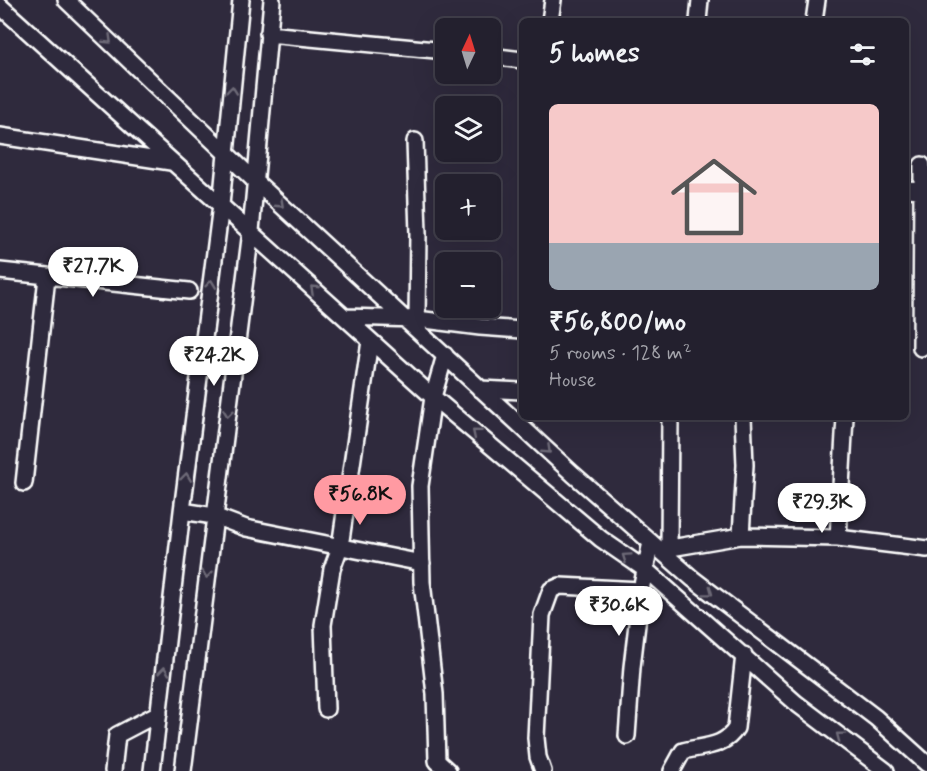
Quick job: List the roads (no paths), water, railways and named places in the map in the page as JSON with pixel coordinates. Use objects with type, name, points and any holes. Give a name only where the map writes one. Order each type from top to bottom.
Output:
[{"type":"street","points":[[66,0],[255,181],[411,319],[445,355],[573,474],[660,547],[693,579],[876,718],[927,764]]},
{"type":"street","points":[[152,771],[221,205],[241,0]]},
{"type":"street","points":[[183,771],[251,231],[272,0]]},
{"type":"street","points":[[550,18],[553,0]]},
{"type":"street","points":[[698,18],[700,0]]},
{"type":"street","points":[[814,18],[817,0]]},
{"type":"street","points":[[0,6],[433,397],[601,540],[646,570],[796,703],[886,771]]},
{"type":"street","points":[[268,34],[435,50]]},
{"type":"street","points":[[501,57],[519,60]]},
{"type":"street","points":[[0,136],[171,162]]},
{"type":"street","points":[[411,319],[418,234],[415,141]]},
{"type":"street","points":[[918,347],[922,165]]},
{"type":"street","points":[[909,189],[922,190]]},
{"type":"street","points":[[0,271],[189,291]]},
{"type":"street","points":[[24,483],[48,277]]},
{"type":"street","points":[[345,317],[411,319],[519,330]]},
{"type":"street","points":[[326,709],[323,625],[332,569],[340,547],[370,341]]},
{"type":"street","points":[[445,355],[433,397],[420,486],[422,563],[435,694],[437,760],[448,771]]},
{"type":"street","points":[[480,388],[519,391]]},
{"type":"street","points":[[627,736],[641,590],[646,570],[660,547],[670,420]]},
{"type":"street","points":[[741,536],[745,465],[743,420]]},
{"type":"street","points":[[838,538],[845,420]]},
{"type":"street","points":[[182,511],[214,516],[246,528],[422,563]]},
{"type":"street","points":[[660,547],[741,536],[838,538],[927,549]]},
{"type":"street","points":[[543,771],[538,757],[536,738],[542,615],[551,590],[560,586],[641,590]]},
{"type":"street","points":[[672,771],[683,751],[730,738],[736,728],[744,655]]},
{"type":"street","points":[[113,771],[117,735],[159,713]]}]
